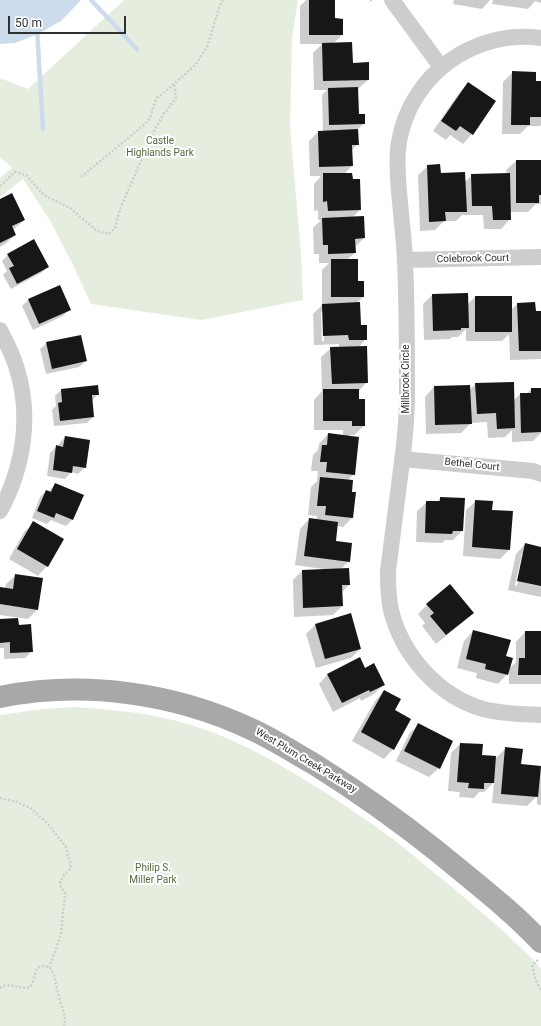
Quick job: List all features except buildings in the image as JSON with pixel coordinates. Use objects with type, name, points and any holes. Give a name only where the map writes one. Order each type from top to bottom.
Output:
[{"type":"main road","name":"West Plum Creek Parkway","points":[[0,697],[41,691],[72,689],[104,690],[182,703],[218,715],[251,729],[284,746],[347,785],[405,825],[485,890],[541,942]]},
{"type":"street","points":[[392,0],[442,67]]},
{"type":"street","name":"Millbrook Circle","points":[[541,38],[513,38],[492,41],[474,46],[457,55],[429,80],[418,95],[403,127],[399,142],[397,160],[405,260],[406,425],[388,571],[388,590],[391,609],[396,626],[404,644],[414,659],[441,688],[469,704],[484,709],[541,715]]},
{"type":"street","name":"Colebrook Court","points":[[405,260],[541,257]]},
{"type":"street","points":[[0,330],[16,366],[21,384],[25,416],[23,444],[20,459],[10,490],[0,511]]},
{"type":"street","name":"Bethel Court","points":[[402,458],[533,471],[541,474]]},
{"type":"path","points":[[81,177],[145,124],[150,118],[155,102],[158,98],[196,64],[207,47],[220,5],[223,0]]},
{"type":"path","points":[[0,186],[15,172],[26,175],[44,195],[70,208],[97,231],[109,234],[115,228],[120,208],[153,133],[163,115],[176,98],[174,84]]},
{"type":"path","points":[[0,798],[17,802],[32,809],[48,824],[66,847],[71,864],[70,869],[63,876],[60,883],[65,893],[61,934],[56,952],[49,967]]},
{"type":"path","points":[[541,958],[532,965],[534,978],[541,991]]},
{"type":"path","points":[[0,988],[4,985],[22,988],[30,987],[33,983],[37,969],[41,966],[49,967],[54,974],[65,1015],[66,1021],[64,1026]]},
{"type":"green space","name":"Castle Highlands Park","points":[[124,0],[298,0],[292,38],[290,127],[301,254],[303,300],[201,320],[91,304],[51,222],[23,179],[0,197],[0,178],[12,168],[0,157],[0,78],[28,89]]},
{"type":"green space","name":"Philip S. Miller Park","points":[[72,707],[151,715],[177,721],[211,732],[227,738],[275,762],[349,808],[393,839],[459,893],[499,927],[536,963],[541,969],[541,1026],[0,1026],[0,715],[43,709]]},
{"type":"water","points":[[0,0],[81,0],[61,21],[38,34],[15,43],[0,44]]},
{"type":"waterway","points":[[91,0],[137,49]]},
{"type":"waterway","points":[[37,29],[43,129]]}]
